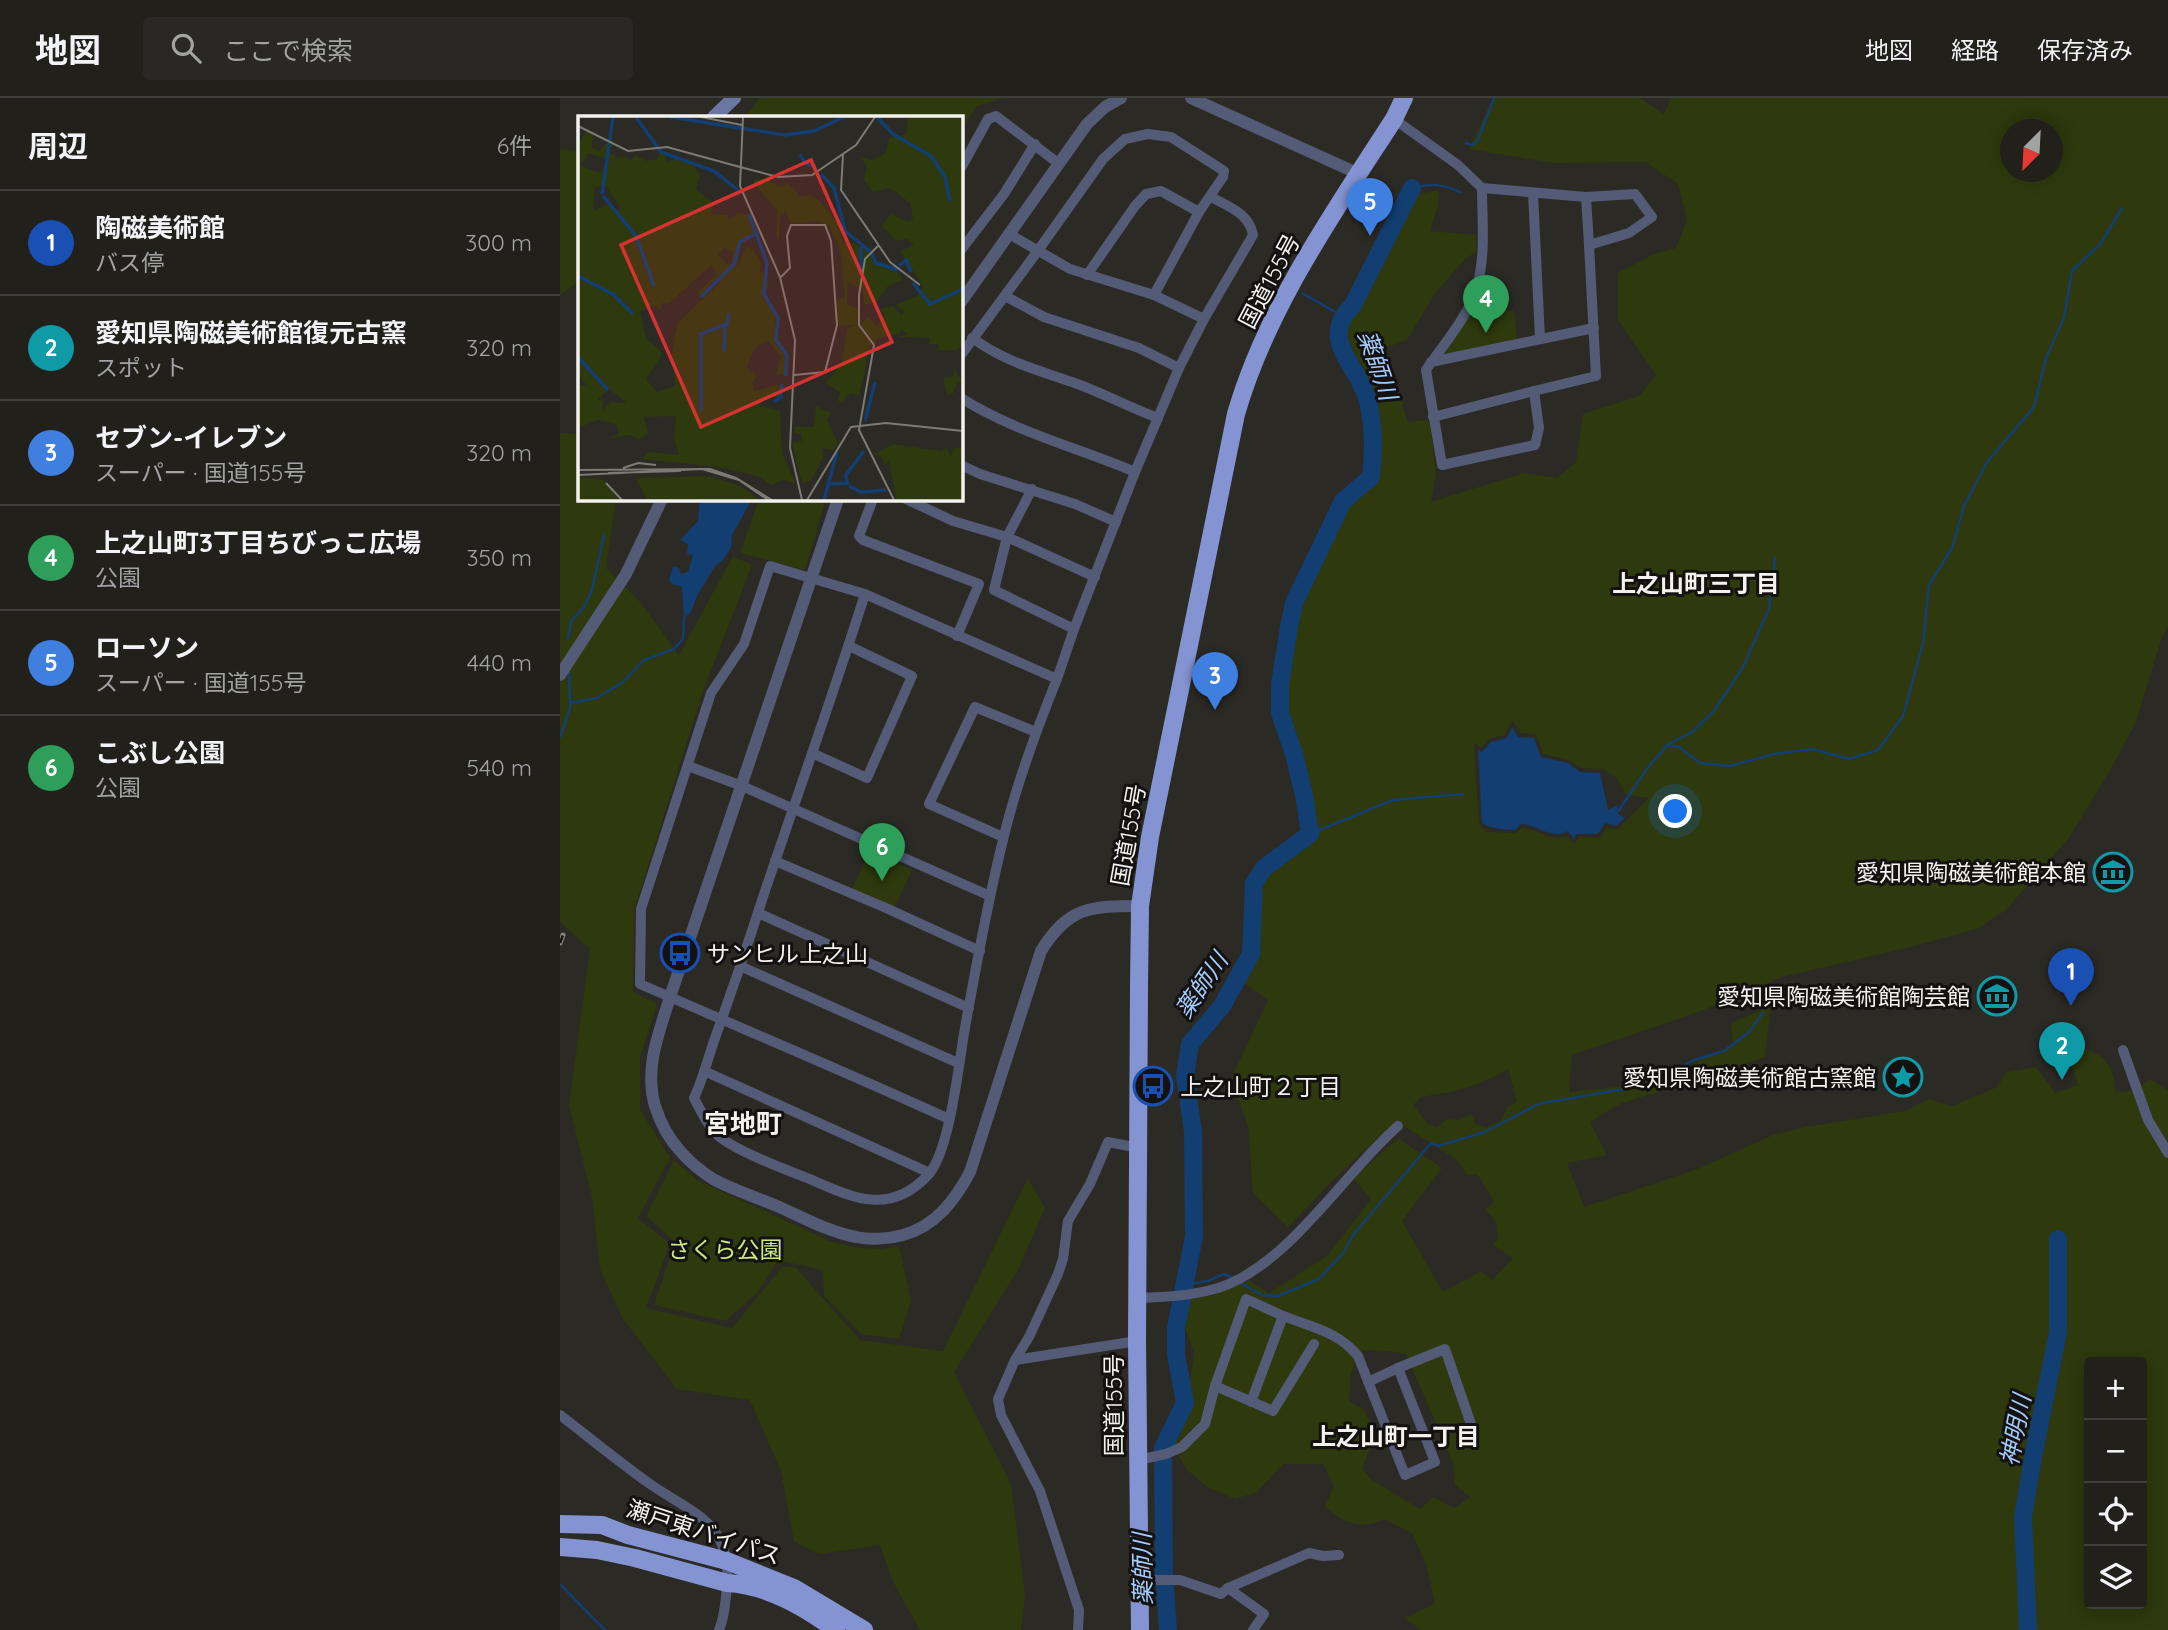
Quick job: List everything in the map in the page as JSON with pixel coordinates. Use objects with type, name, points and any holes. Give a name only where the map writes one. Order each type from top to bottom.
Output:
[{"type":"highway","name":"国道155号","points":[[1140,1630],[1137,1341],[1140,906],[1150,837],[1240,402],[1251,370],[1283,300],[1394,119],[1404,98]]},
{"type":"highway","name":"瀬戸東バイパス","points":[[560,1524],[602,1525],[628,1535],[727,1561],[794,1588],[864,1630]]},
{"type":"highway","name":"瀬戸東バイパス","points":[[560,1547],[597,1550],[727,1583],[744,1584],[802,1606],[836,1630]]},
{"type":"main road","points":[[715,116],[734,98]]},
{"type":"street","points":[[962,301],[1087,124],[1105,107],[1121,98]]},
{"type":"street","points":[[1191,98],[1359,174]]},
{"type":"street","points":[[962,165],[988,119],[996,116],[1058,163]]},
{"type":"street","points":[[1394,119],[1458,165],[1482,188],[1586,197],[1635,194],[1652,217],[1629,233],[1588,246]]},
{"type":"street","points":[[962,353],[1103,159],[1115,145],[1133,136],[1148,134],[1171,137],[1224,171],[1154,295]]},
{"type":"street","points":[[962,249],[1004,194],[1035,144]]},
{"type":"street","points":[[1482,188],[1482,265],[1477,289],[1461,319],[1426,370],[1442,465],[1535,445],[1539,428],[1535,391]]},
{"type":"street","points":[[1087,275],[1146,194],[1161,191],[1199,212]]},
{"type":"street","points":[[1533,193],[1540,338]]},
{"type":"street","points":[[865,594],[694,1098],[720,1137],[774,1164],[854,1198],[880,1201],[909,1190],[930,1173],[944,1144],[990,895],[1003,837],[1036,732],[1157,418],[1204,319],[1253,235],[1247,219],[1242,214],[1211,197]]},
{"type":"street","points":[[1433,417],[1596,376],[1586,197]]},
{"type":"street","points":[[1009,234],[1037,252],[1087,275],[1154,295],[1204,319]]},
{"type":"street","points":[[1005,296],[1044,317],[1139,348],[1180,368]]},
{"type":"street","points":[[1431,362],[1594,328]]},
{"type":"street","points":[[972,338],[995,355],[1018,365],[1072,382],[1157,418]]},
{"type":"street","points":[[962,399],[1013,426],[1135,472]]},
{"type":"street","points":[[962,465],[1116,522]]},
{"type":"street","points":[[1031,489],[1007,537],[994,590],[1074,629]]},
{"type":"street","points":[[560,675],[626,574],[662,500]]},
{"type":"street","points":[[838,500],[670,997],[652,1059],[655,1107],[680,1152],[713,1178],[822,1226],[856,1237],[905,1235],[943,1212],[957,1197],[970,1172],[1041,951],[1050,937],[1065,920],[1084,910],[1107,906],[1140,906]]},
{"type":"street","points":[[873,500],[859,536],[863,541],[979,584],[957,636]]},
{"type":"street","points":[[908,500],[953,521],[1007,537],[1095,578]]},
{"type":"street","points":[[949,1119],[640,984],[640,909],[712,693],[744,643],[770,566],[865,594],[1057,679]]},
{"type":"street","points":[[812,753],[867,778],[912,676],[849,646]]},
{"type":"street","points":[[1003,837],[929,804],[975,708],[1036,732]]},
{"type":"street","points":[[688,766],[742,786],[990,895]]},
{"type":"street","points":[[775,862],[980,951]]},
{"type":"street","points":[[758,913],[969,1008]]},
{"type":"street","points":[[740,966],[958,1063]]},
{"type":"street","points":[[2123,1050],[2148,1120],[2168,1153]]},
{"type":"street","points":[[704,1071],[930,1173]]},
{"type":"street","points":[[1138,1298],[1188,1295],[1221,1287],[1249,1273],[1287,1241],[1398,1126]]},
{"type":"street","points":[[1078,1630],[1079,1610],[1040,1491],[1001,1415],[998,1399],[1058,1274],[1063,1259],[1068,1221],[1090,1184],[1108,1142],[1139,1149]]},
{"type":"street","points":[[1138,1460],[1166,1454],[1193,1438],[1205,1424],[1246,1299],[1283,1316],[1317,1326],[1348,1344],[1357,1356],[1405,1475],[1435,1462],[1398,1368]]},
{"type":"street","points":[[1251,1402],[1283,1316]]},
{"type":"street","points":[[1015,1360],[1137,1341]]},
{"type":"street","points":[[1215,1387],[1273,1411],[1314,1344]]},
{"type":"street","points":[[1368,1382],[1445,1349],[1472,1427]]},
{"type":"street","points":[[560,1415],[650,1483],[699,1514],[715,1532],[727,1561],[725,1609],[719,1630]]},
{"type":"street","points":[[1141,1580],[1180,1580],[1221,1594],[1228,1588],[1310,1553],[1339,1555]]},
{"type":"street","points":[[1228,1588],[1264,1614],[1253,1630]]},
{"type":"green space","points":[[760,98],[1005,98],[977,106],[962,128],[962,116],[745,116]]},
{"type":"green space","points":[[1493,98],[1640,98],[1664,114],[1671,98],[2168,98],[2168,626],[2162,637],[2135,724],[2108,774],[2068,839],[2006,910],[1977,929],[1782,977],[1701,1011],[1572,1055],[1569,1092],[1652,1083],[1733,1045],[1731,1023],[1771,1006],[1765,1057],[1620,1104],[1590,1122],[1607,1155],[1567,1163],[1584,1207],[1700,1168],[1773,1135],[1905,1111],[1929,1099],[1952,1106],[1997,1087],[2007,1072],[2036,1067],[2055,1093],[2078,1085],[2070,1058],[2084,1048],[2108,1064],[2116,1093],[2135,1090],[2150,1079],[2168,1090],[2168,1630],[1421,1630],[1405,1618],[1435,1603],[1426,1564],[1412,1533],[1384,1519],[1375,1523],[1353,1524],[1325,1507],[1334,1485],[1323,1464],[1283,1464],[1257,1492],[1235,1499],[1209,1488],[1188,1471],[1170,1443],[1186,1407],[1194,1353],[1176,1302],[1213,1295],[1249,1280],[1269,1293],[1327,1256],[1371,1199],[1353,1178],[1398,1138],[1442,1168],[1402,1221],[1443,1292],[1481,1271],[1492,1280],[1513,1258],[1493,1245],[1498,1239],[1496,1221],[1486,1210],[1494,1201],[1477,1174],[1467,1175],[1457,1160],[1396,1121],[1288,1227],[1253,1193],[1248,1126],[1231,1079],[1268,1000],[1230,974],[1242,955],[1245,892],[1313,836],[1312,797],[1286,719],[1285,689],[1299,608],[1308,584],[1345,505],[1374,480],[1379,447],[1367,387],[1343,340],[1337,310],[1354,292],[1370,284],[1414,195],[1439,190],[1438,205],[1430,231],[1476,235],[1476,252],[1465,259],[1434,295],[1407,340],[1385,348],[1408,422],[1430,422],[1436,473],[1431,502],[1524,473],[1557,478],[1576,462],[1583,414],[1639,396],[1656,375],[1618,320],[1618,273],[1654,254],[1676,248],[1687,220],[1678,184],[1645,162],[1553,163],[1469,149]],"holes":[[[1512,720],[1521,733],[1536,734],[1543,754],[1569,760],[1581,768],[1603,769],[1617,778],[1626,795],[1649,798],[1617,830],[1607,827],[1600,838],[1579,837],[1574,844],[1567,836],[1556,838],[1522,828],[1516,833],[1488,832],[1479,824],[1474,743],[1482,748],[1489,739],[1505,735]],[[1508,1069],[1517,1102],[1508,1106],[1501,1120],[1486,1127],[1476,1124],[1471,1114],[1460,1120],[1447,1119],[1437,1127],[1428,1124],[1413,1105],[1421,1097],[1466,1088]],[[1363,1350],[1406,1354],[1453,1463],[1455,1485],[1470,1497],[1454,1508],[1433,1497],[1420,1509],[1372,1480],[1362,1469],[1376,1431],[1363,1409],[1349,1401],[1351,1372]]]},
{"type":"green space","points":[[560,149],[578,151],[578,282],[560,295]]},
{"type":"green space","points":[[1472,305],[1490,312],[1514,310],[1517,340],[1449,356],[1445,350]]},
{"type":"green space","points":[[560,433],[578,434],[578,500],[616,500],[606,568],[640,602],[679,655],[733,556],[752,565],[703,691],[634,911],[633,992],[657,1004],[640,1057],[640,1110],[670,1157],[638,1218],[670,1244],[646,1308],[732,1328],[783,1266],[796,1268],[860,1340],[943,1351],[1028,1178],[1045,1208],[1018,1270],[954,1372],[1011,1484],[1025,1595],[1021,1630],[920,1630],[893,1582],[880,1545],[820,1554],[794,1542],[781,1471],[750,1400],[677,1389],[623,1319],[600,1269],[592,1197],[569,1105],[590,949],[560,922]]},
{"type":"green space","points":[[759,500],[826,500],[805,570],[740,553]]},
{"type":"green space","points":[[870,850],[912,870],[893,911],[851,892]]},
{"type":"green space","name":"さくら公園","points":[[674,1160],[697,1180],[832,1242],[858,1248],[881,1249],[899,1246],[911,1301],[899,1339],[861,1334],[824,1296],[823,1270],[778,1260],[757,1293],[725,1321],[654,1305],[675,1242],[646,1216]]},
{"type":"water","points":[[700,500],[748,500],[750,503],[732,535],[731,547],[724,559],[715,566],[691,612],[684,618],[682,587],[672,584],[669,579],[673,566],[679,568],[681,574],[688,572],[693,555],[687,554],[688,544],[680,540],[698,521]]},
{"type":"water","points":[[1512,727],[1518,737],[1534,738],[1541,757],[1568,763],[1580,772],[1600,773],[1608,810],[1618,805],[1617,813],[1625,818],[1616,826],[1605,823],[1598,834],[1577,834],[1574,838],[1567,831],[1556,834],[1521,824],[1515,830],[1502,829],[1482,823],[1478,750],[1482,752],[1491,742],[1507,738]]},
{"type":"waterway","points":[[1466,143],[1472,145],[1477,142],[1494,98]]},
{"type":"waterway","points":[[1412,188],[1436,185],[1460,192]]},
{"type":"waterway","name":"薬師川","points":[[1168,1630],[1164,1575],[1163,1448],[1185,1403],[1176,1355],[1176,1328],[1194,1236],[1193,1132],[1185,1076],[1190,1044],[1222,1006],[1251,954],[1254,883],[1264,868],[1310,834],[1294,754],[1280,713],[1280,684],[1294,603],[1343,501],[1371,477],[1373,439],[1368,401],[1344,353],[1339,330],[1412,188]]},
{"type":"waterway","points":[[1617,813],[1646,770],[1667,745],[1679,747],[1700,763],[1730,766],[1774,754],[1812,749],[1849,759],[1878,750],[1903,716],[1923,643],[1929,585],[1952,548],[1964,506],[1987,462],[2034,407],[2046,358],[2064,318],[2072,271],[2101,243],[2122,208]]},
{"type":"waterway","points":[[1302,293],[1342,316]]},
{"type":"waterway","points":[[568,639],[571,621],[584,607],[592,590],[604,535]]},
{"type":"waterway","points":[[1669,744],[1691,733],[1714,711],[1743,667],[1769,609],[1775,558]]},
{"type":"waterway","points":[[570,703],[597,698],[623,682],[644,660],[674,649],[683,639],[684,618]]},
{"type":"waterway","points":[[560,737],[570,708],[569,672]]},
{"type":"waterway","points":[[1310,834],[1393,800],[1463,794]]},
{"type":"waterway","points":[[1239,1282],[1262,1295],[1278,1296],[1319,1279],[1344,1252],[1353,1235],[1431,1143],[1438,1146],[1485,1132],[1538,1104],[1652,1084],[1694,1060],[1724,1051],[1748,1033],[1763,1013]]},
{"type":"waterway","name":"神明川","points":[[2028,1630],[2023,1517],[2058,1332],[2058,1239]]},
{"type":"waterway","points":[[1185,1285],[1208,1281],[1224,1274],[1231,1277]]},
{"type":"waterway","points":[[560,1584],[605,1630]]},
{"type":"railway","points":[[560,943],[563,935]]},
{"type":"place","name":"ローソン","points":[[1370,236]]},
{"type":"place","name":"上之山町3丁目ちびっこ広場","points":[[1486,333]]},
{"type":"place","name":"セブン-イレブン","points":[[1215,710]]},
{"type":"place","name":"愛知県陶磁美術館本館","points":[[2113,872]]},
{"type":"place","name":"こぶし公園","points":[[882,881]]},
{"type":"place","name":"サンヒル上之山","points":[[680,953]]},
{"type":"place","name":"愛知県陶磁美術館陶芸館","points":[[1997,996]]},
{"type":"place","name":"陶磁美術館","points":[[2071,1006]]},
{"type":"place","name":"愛知県陶磁美術館古窯館","points":[[1903,1077]]},
{"type":"place","name":"愛知県陶磁美術館復元古窯","points":[[2062,1080]]},
{"type":"place","name":"上之山町２丁目","points":[[1153,1086]]},
{"type":"district","name":"上之山町三丁目","points":[[1696,583]]},
{"type":"district","name":"宮地町","points":[[743,1123]]},
{"type":"district","name":"上之山町一丁目","points":[[1396,1436]]}]
